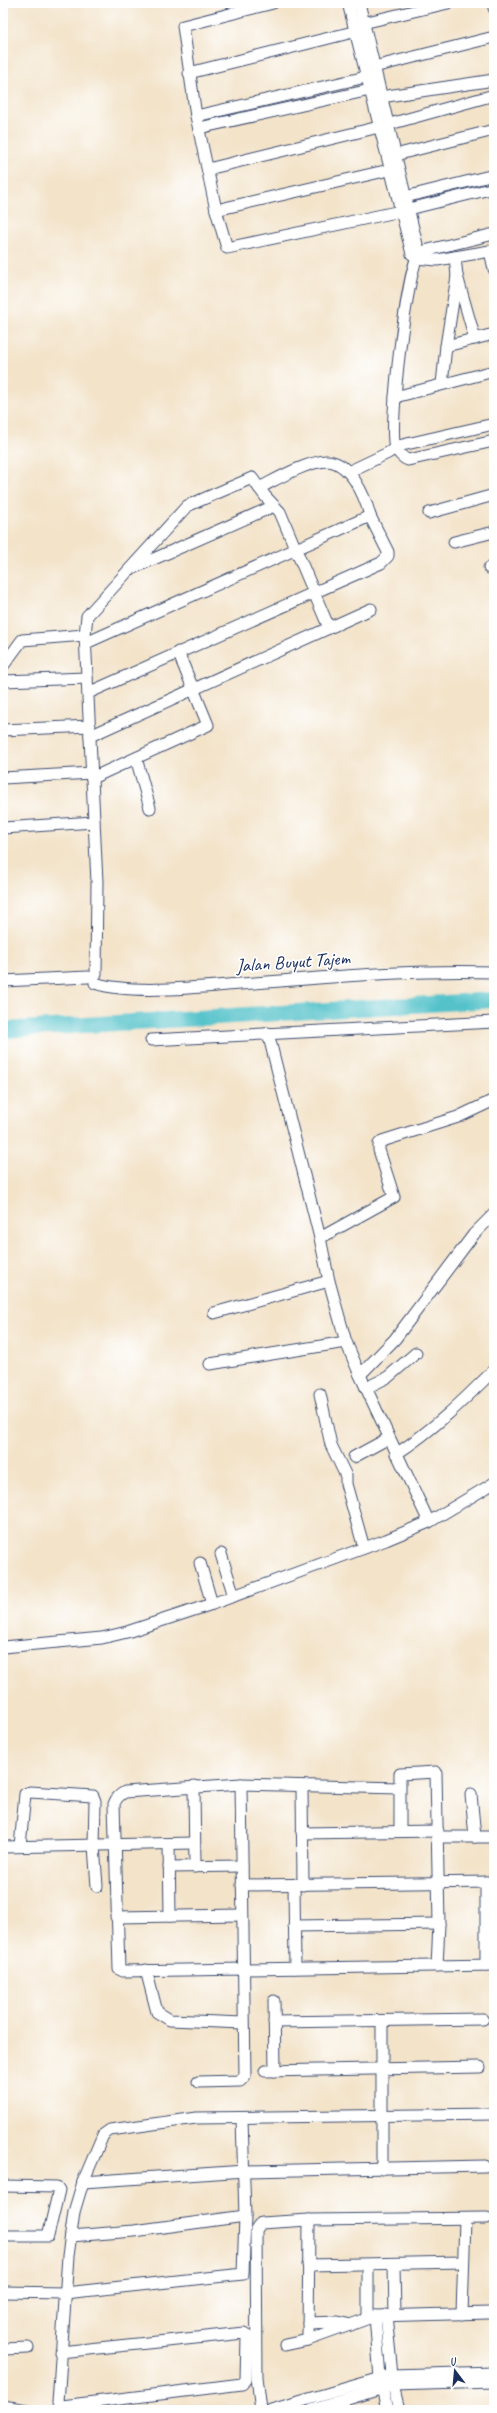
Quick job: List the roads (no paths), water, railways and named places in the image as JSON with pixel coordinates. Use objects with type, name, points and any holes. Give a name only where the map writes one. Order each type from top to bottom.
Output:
[{"type":"street","points":[[273,3],[183,26],[196,116],[216,210],[226,245],[230,249],[494,188]]},
{"type":"street","points":[[348,3],[361,28],[374,67],[374,95]]},
{"type":"street","points":[[359,3],[366,77],[374,95],[395,155],[405,197],[404,210]]},
{"type":"street","points":[[189,73],[361,28],[448,3]]},
{"type":"street","points":[[493,3],[494,8]]},
{"type":"street","points":[[374,67],[494,37]]},
{"type":"street","points":[[196,116],[366,77]]},
{"type":"street","points":[[199,128],[374,95],[494,80]]},
{"type":"street","points":[[208,169],[384,125],[494,95]]},
{"type":"street","points":[[384,125],[389,170],[404,210],[416,255],[402,330],[395,397],[392,450]]},
{"type":"street","points":[[395,155],[494,130]]},
{"type":"street","points":[[216,210],[389,170]]},
{"type":"street","points":[[405,197],[494,175]]},
{"type":"street","points":[[416,255],[494,234]]},
{"type":"street","points":[[416,255],[429,260],[455,258],[490,251],[494,268]]},
{"type":"street","points":[[455,258],[457,276],[474,339]]},
{"type":"street","points":[[442,384],[446,346],[457,276]]},
{"type":"street","points":[[446,346],[494,334]]},
{"type":"street","points":[[395,397],[494,371]]},
{"type":"street","points":[[348,472],[392,450],[494,424]]},
{"type":"street","points":[[392,450],[404,459],[408,460],[494,441]]},
{"type":"street","points":[[88,693],[381,563],[388,556],[388,552],[370,516],[363,496],[348,472],[327,461],[312,464],[260,488]]},
{"type":"street","points":[[93,978],[97,882],[87,678],[86,639],[88,616],[187,506],[252,478],[280,512],[329,628]]},
{"type":"street","points":[[429,512],[494,495]]},
{"type":"street","points":[[128,570],[274,506]]},
{"type":"street","points":[[3,666],[22,640],[86,639],[370,516]]},
{"type":"street","points":[[454,542],[494,532]]},
{"type":"street","points":[[3,730],[90,731],[195,689],[371,609]]},
{"type":"street","points":[[3,778],[92,776],[136,758],[208,725],[195,689],[178,652]]},
{"type":"street","points":[[3,681],[87,678]]},
{"type":"street","points":[[136,758],[150,808]]},
{"type":"street","points":[[3,828],[94,822]]},
{"type":"street","name":"Jalan Buyut Tajem","points":[[3,981],[93,978],[115,988],[191,988],[394,973],[494,972]]},
{"type":"street","points":[[151,1040],[494,1022]]},
{"type":"street","points":[[268,1033],[320,1238],[329,1281],[346,1342],[396,1454],[429,1522]]},
{"type":"street","points":[[320,1238],[394,1196],[379,1150],[379,1144],[382,1141],[458,1117],[494,1100]]},
{"type":"street","points":[[360,1375],[395,1339],[474,1234],[494,1214]]},
{"type":"street","points":[[214,1313],[329,1281]]},
{"type":"street","points":[[210,1364],[346,1342]]},
{"type":"street","points":[[366,1388],[388,1377],[416,1353]]},
{"type":"street","points":[[396,1454],[419,1440],[454,1410],[494,1370]]},
{"type":"street","points":[[320,1394],[331,1445],[346,1476],[346,1484],[364,1548]]},
{"type":"street","points":[[354,1457],[389,1438]]},
{"type":"street","points":[[3,1647],[102,1638],[127,1632],[212,1604],[364,1548],[429,1522],[494,1483]]},
{"type":"street","points":[[221,1554],[234,1596]]},
{"type":"street","points":[[200,1563],[212,1604]]},
{"type":"street","points":[[400,1831],[399,1788],[400,1777],[403,1772],[436,1772],[439,1924],[437,1966]]},
{"type":"street","points":[[198,2082],[240,2081],[245,2078],[243,2023],[241,1784]]},
{"type":"street","points":[[97,1886],[114,1804],[116,1799],[125,1792],[194,1786],[241,1784],[302,1787],[399,1788]]},
{"type":"street","points":[[194,1786],[195,1867]]},
{"type":"street","points":[[295,1968],[294,1926],[302,1834],[302,1787]]},
{"type":"street","points":[[20,1846],[24,1797],[30,1792],[93,1796],[105,1846],[116,1917],[119,1969],[123,1971],[490,1965],[490,1882],[242,1885]]},
{"type":"street","points":[[471,1794],[475,1837]]},
{"type":"street","points":[[302,1834],[400,1831],[475,1837],[494,1837]]},
{"type":"street","points":[[3,1847],[194,1843]]},
{"type":"street","points":[[169,1844],[170,1916]]},
{"type":"street","points":[[170,1867],[242,1866]]},
{"type":"street","points":[[116,1917],[242,1915]]},
{"type":"street","points":[[294,1926],[439,1924]]},
{"type":"street","points":[[146,1970],[157,2012],[162,2016],[170,2020],[243,2023]]},
{"type":"street","points":[[274,2001],[270,2071],[480,2067]]},
{"type":"street","points":[[274,2022],[382,2022],[483,2019]]},
{"type":"street","points":[[382,2022],[382,2169]]},
{"type":"street","points":[[60,2352],[244,2332],[247,2336],[246,2380],[242,2384],[62,2406],[57,2402],[60,2352],[57,2293],[71,2236],[76,2201],[82,2182],[103,2135],[110,2130],[196,2118],[242,2119],[494,2114]]},
{"type":"street","points":[[3,2292],[57,2293],[240,2276],[243,2274],[245,2171],[242,2119]]},
{"type":"street","points":[[82,2182],[245,2171],[486,2166]]},
{"type":"street","points":[[3,2186],[57,2187],[60,2190],[48,2236],[3,2236]]},
{"type":"street","points":[[71,2236],[139,2231],[245,2216]]},
{"type":"street","points":[[261,2410],[257,2377],[256,2230],[264,2222],[487,2218]]},
{"type":"street","points":[[462,2314],[464,2219]]},
{"type":"street","points":[[308,2340],[309,2220]]},
{"type":"street","points":[[308,2265],[462,2262]]},
{"type":"street","points":[[394,2264],[391,2315],[392,2380],[399,2410]]},
{"type":"street","points":[[368,2265],[372,2317],[381,2383],[387,2410]]},
{"type":"street","points":[[284,2345],[308,2340],[372,2317],[391,2315],[489,2313]]},
{"type":"street","points":[[308,2323],[338,2322],[351,2325]]},
{"type":"street","points":[[3,2349],[28,2348]]},
{"type":"street","points":[[271,2410],[392,2380],[494,2372]]},
{"type":"street","points":[[392,2380],[494,2382]]},
{"type":"street","points":[[312,2410],[381,2383]]},
{"type":"street","points":[[3,2406],[27,2410]]},
{"type":"waterway","points":[[3,1030],[494,1000]]}]
